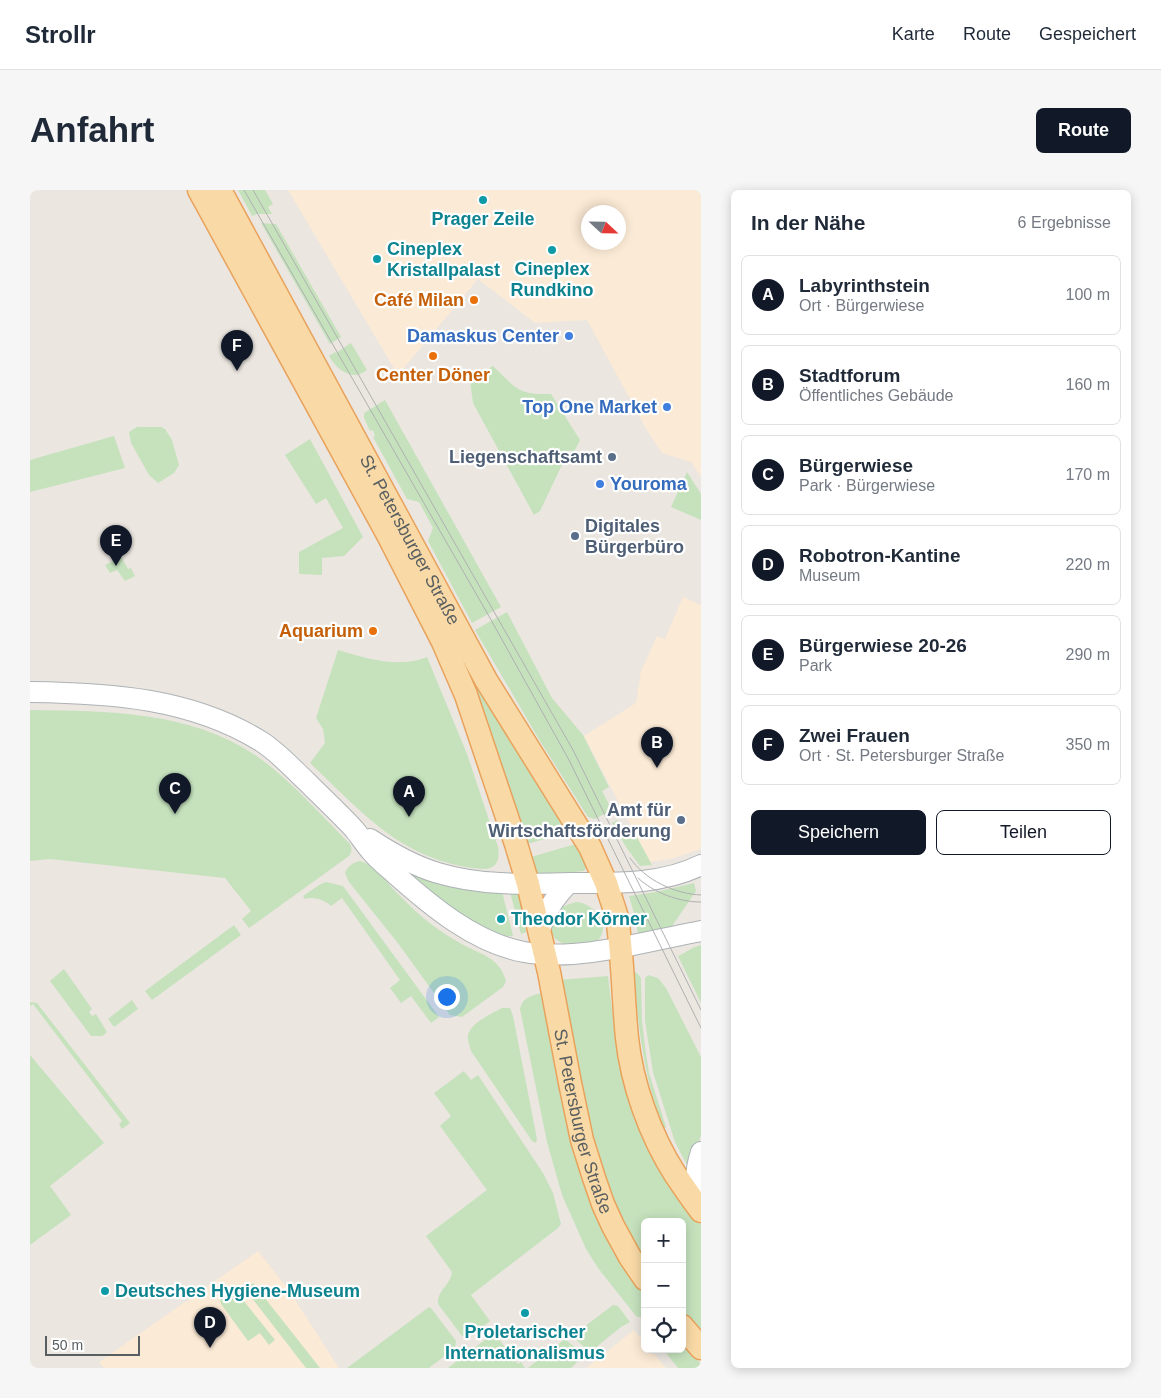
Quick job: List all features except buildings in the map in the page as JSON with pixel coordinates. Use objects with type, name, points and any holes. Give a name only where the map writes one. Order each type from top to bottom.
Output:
[{"type":"main road","name":"St. Petersburger Straße","points":[[199,190],[395,531],[486,680],[582,831],[606,883],[617,917],[620,947]]},
{"type":"main road","name":"St. Petersburger Straße","points":[[220,190],[395,531],[466,696],[528,884],[549,972],[576,1112],[594,1178],[613,1226],[641,1273]]},
{"type":"main road","points":[[30,692],[127,696],[181,707],[214,719],[263,743],[280,757],[354,829],[370,851],[406,884],[454,920],[489,941],[522,952],[544,955],[582,954],[701,932]]},
{"type":"main road","points":[[354,829],[407,861],[438,873],[470,880],[528,884],[653,880],[673,876],[701,865]]},
{"type":"main road","points":[[539,933],[553,901],[569,883]]},
{"type":"main road","points":[[620,947],[627,1040],[635,1078],[660,1148],[674,1173],[701,1210]]},
{"type":"main road","points":[[701,1152],[696,1184],[701,1210]]},
{"type":"main road","points":[[686,1331],[701,1348]]},
{"type":"shaded area","points":[[288,190],[701,190],[701,477],[691,462],[662,453],[648,432],[587,320],[535,323],[478,279],[398,375]]},
{"type":"shaded area","points":[[683,597],[701,605],[701,849],[671,859],[650,862],[584,736],[636,703],[641,671],[657,636],[665,639]]},
{"type":"shaded area","points":[[258,1251],[288,1289],[339,1368],[104,1368],[99,1362]]},
{"type":"shaded area","points":[[634,1330],[641,1338],[641,1353],[653,1353],[666,1368],[586,1368]]},
{"type":"green space","points":[[238,190],[265,190],[273,204],[268,207],[272,214],[252,216]]},
{"type":"green space","points":[[261,223],[276,224],[341,337],[330,344]]},
{"type":"green space","points":[[351,343],[367,370],[356,375],[345,373],[336,366],[329,356]]},
{"type":"green space","points":[[493,366],[518,389],[531,393],[551,394],[580,440],[574,452],[569,450],[540,511],[534,515],[473,403],[470,380]]},
{"type":"green space","points":[[385,400],[501,607],[472,623],[428,541],[433,528],[419,502],[407,499],[373,437],[375,436],[373,430],[370,431],[364,418],[364,413]]},
{"type":"green space","points":[[137,427],[161,427],[165,429],[172,440],[179,465],[174,473],[158,483],[149,475],[131,443],[129,432]]},
{"type":"green space","points":[[114,436],[125,468],[30,492],[30,460]]},
{"type":"green space","points":[[310,439],[363,537],[344,556],[322,558],[322,575],[299,574],[299,552],[343,528],[326,498],[316,504],[285,455]]},
{"type":"green space","points":[[687,472],[701,494],[701,520],[671,507]]},
{"type":"green space","points":[[119,553],[128,569],[131,568],[135,576],[125,581],[117,570],[110,573],[105,565],[117,559],[116,555]]},
{"type":"green space","points":[[507,612],[552,698],[583,735],[609,787],[602,791],[612,810],[595,819],[588,817],[540,741],[475,630]]},
{"type":"green space","points":[[457,640],[568,832],[527,844]]},
{"type":"green space","points":[[338,650],[371,659],[394,662],[405,662],[427,657],[467,754],[498,847],[498,860],[494,866],[482,869],[454,864],[429,857],[407,846],[367,817],[310,763],[325,743],[323,729],[316,718]]},
{"type":"green space","points":[[30,710],[93,711],[156,718],[187,725],[217,735],[245,749],[271,767],[350,844],[351,853],[249,928],[242,919],[251,911],[225,878],[50,859],[30,861]]},
{"type":"green space","points":[[617,820],[625,834],[633,830],[652,865],[640,866],[612,823]]},
{"type":"green space","points":[[579,843],[587,866],[584,871],[544,875],[534,869],[531,857]]},
{"type":"green space","points":[[360,861],[376,870],[409,905],[434,927],[494,961],[499,966],[506,981],[503,987],[462,1017],[450,1015],[397,942],[349,882],[346,871],[351,865]]},
{"type":"green space","points":[[408,872],[502,891],[513,936],[502,935],[473,922],[443,901]]},
{"type":"green space","points":[[326,882],[343,886],[439,1017],[431,1023],[411,996],[401,1003],[390,988],[400,980],[342,898],[331,906],[319,899],[305,899],[303,896]]},
{"type":"green space","points":[[694,883],[696,891],[668,932],[639,938],[629,896]]},
{"type":"green space","points":[[510,892],[517,892],[519,895],[526,932],[521,934]]},
{"type":"green space","points":[[576,902],[589,906],[599,916],[603,929],[597,941],[580,945],[569,945],[561,943],[552,935],[551,924],[561,907]]},
{"type":"green space","points":[[234,925],[241,935],[152,1000],[145,991]]},
{"type":"green space","points":[[701,945],[701,1003],[678,956]]},
{"type":"green space","points":[[64,969],[92,1009],[89,1012],[92,1016],[96,1014],[107,1032],[102,1036],[91,1036],[50,981]]},
{"type":"green space","points":[[636,972],[641,978],[642,1021],[649,1073],[666,1127],[664,1130],[651,1092],[643,1053],[634,973]]},
{"type":"green space","points":[[648,975],[658,978],[666,988],[701,1057],[701,1135],[689,1169],[675,1142],[653,1072],[645,1021],[645,978]]},
{"type":"green space","points":[[608,976],[618,1060],[632,1111],[646,1139],[687,1207],[701,1225],[701,1333],[686,1315],[686,1218],[641,1218],[641,1254],[611,1198],[588,1125],[559,980]]},
{"type":"green space","points":[[542,993],[626,1269],[641,1290],[641,1318],[636,1316],[598,1268],[586,1249],[562,1195],[547,1142],[520,1009],[525,999]]},
{"type":"green space","points":[[132,1000],[138,1009],[114,1027],[108,1019]]},
{"type":"green space","points":[[30,1002],[37,1003],[130,1123],[122,1129],[119,1124],[122,1121],[33,1004],[30,1006]]},
{"type":"green space","points":[[502,1008],[510,1008],[513,1016],[537,1139],[536,1143],[532,1141],[471,1051],[468,1039],[470,1030],[482,1019]]},
{"type":"green space","points":[[30,1055],[104,1143],[50,1186],[71,1215],[30,1245]]},
{"type":"green space","points":[[464,1071],[471,1080],[478,1075],[543,1173],[553,1193],[561,1224],[471,1295],[490,1321],[468,1338],[462,1336],[438,1304],[438,1299],[452,1272],[426,1236],[487,1190],[440,1126],[451,1116],[434,1093]]},
{"type":"green space","points":[[253,1283],[320,1368],[306,1368],[245,1289]]},
{"type":"green space","points":[[232,1286],[275,1340],[269,1345],[260,1333],[248,1341],[221,1304],[222,1296]]},
{"type":"green space","points":[[613,1305],[618,1306],[630,1322],[590,1352],[572,1336]]},
{"type":"green space","points":[[429,1307],[456,1341],[455,1348],[429,1368],[347,1368]]},
{"type":"green space","points":[[494,1333],[518,1364],[521,1362],[525,1368],[448,1368]]},
{"type":"green space","points":[[565,1339],[584,1355],[571,1368],[528,1368]]},
{"type":"green space","points":[[686,1347],[701,1364],[701,1368],[678,1368],[666,1353],[686,1353]]},
{"type":"tram line","points":[[244,190],[490,618],[569,760],[701,1028]]},
{"type":"tram line","points":[[253,190],[573,750],[701,1010]]},
{"type":"tram line","points":[[630,858],[644,873],[661,884],[681,892],[701,895]]},
{"type":"tram line","points":[[638,878],[651,888],[667,896],[701,902]]},
{"type":"place","name":"Prager Zeile","points":[[483,200]]},
{"type":"place","name":"Cineplex Rundkino","points":[[552,250]]},
{"type":"place","name":"Cineplex Kristallpalast","points":[[377,259]]},
{"type":"place","name":"Café Milan","points":[[474,300]]},
{"type":"place","name":"Damaskus Center","points":[[569,336]]},
{"type":"place","name":"Center Döner","points":[[433,356]]},
{"type":"place","name":"Zwei Frauen","points":[[237,371]]},
{"type":"place","name":"Top One Market","points":[[667,407]]},
{"type":"place","name":"Liegenschaftsamt","points":[[612,457]]},
{"type":"place","name":"Youroma","points":[[600,484]]},
{"type":"place","name":"Digitales Bürgerbüro","points":[[575,536]]},
{"type":"place","name":"Bürgerwiese 20-26","points":[[116,566]]},
{"type":"place","name":"Aquarium","points":[[373,631]]},
{"type":"place","name":"Stadtforum","points":[[657,768]]},
{"type":"place","name":"Bürgerwiese","points":[[175,814]]},
{"type":"place","name":"Labyrinthstein","points":[[409,817]]},
{"type":"place","name":"Amt für Wirtschaftsförderung","points":[[681,820]]},
{"type":"place","name":"Theodor Körner","points":[[501,919]]},
{"type":"place","name":"Deutsches Hygiene-Museum","points":[[105,1291]]},
{"type":"place","name":"Proletarischer Internationalismus","points":[[525,1313]]},
{"type":"place","name":"Robotron-Kantine","points":[[210,1348]]}]
